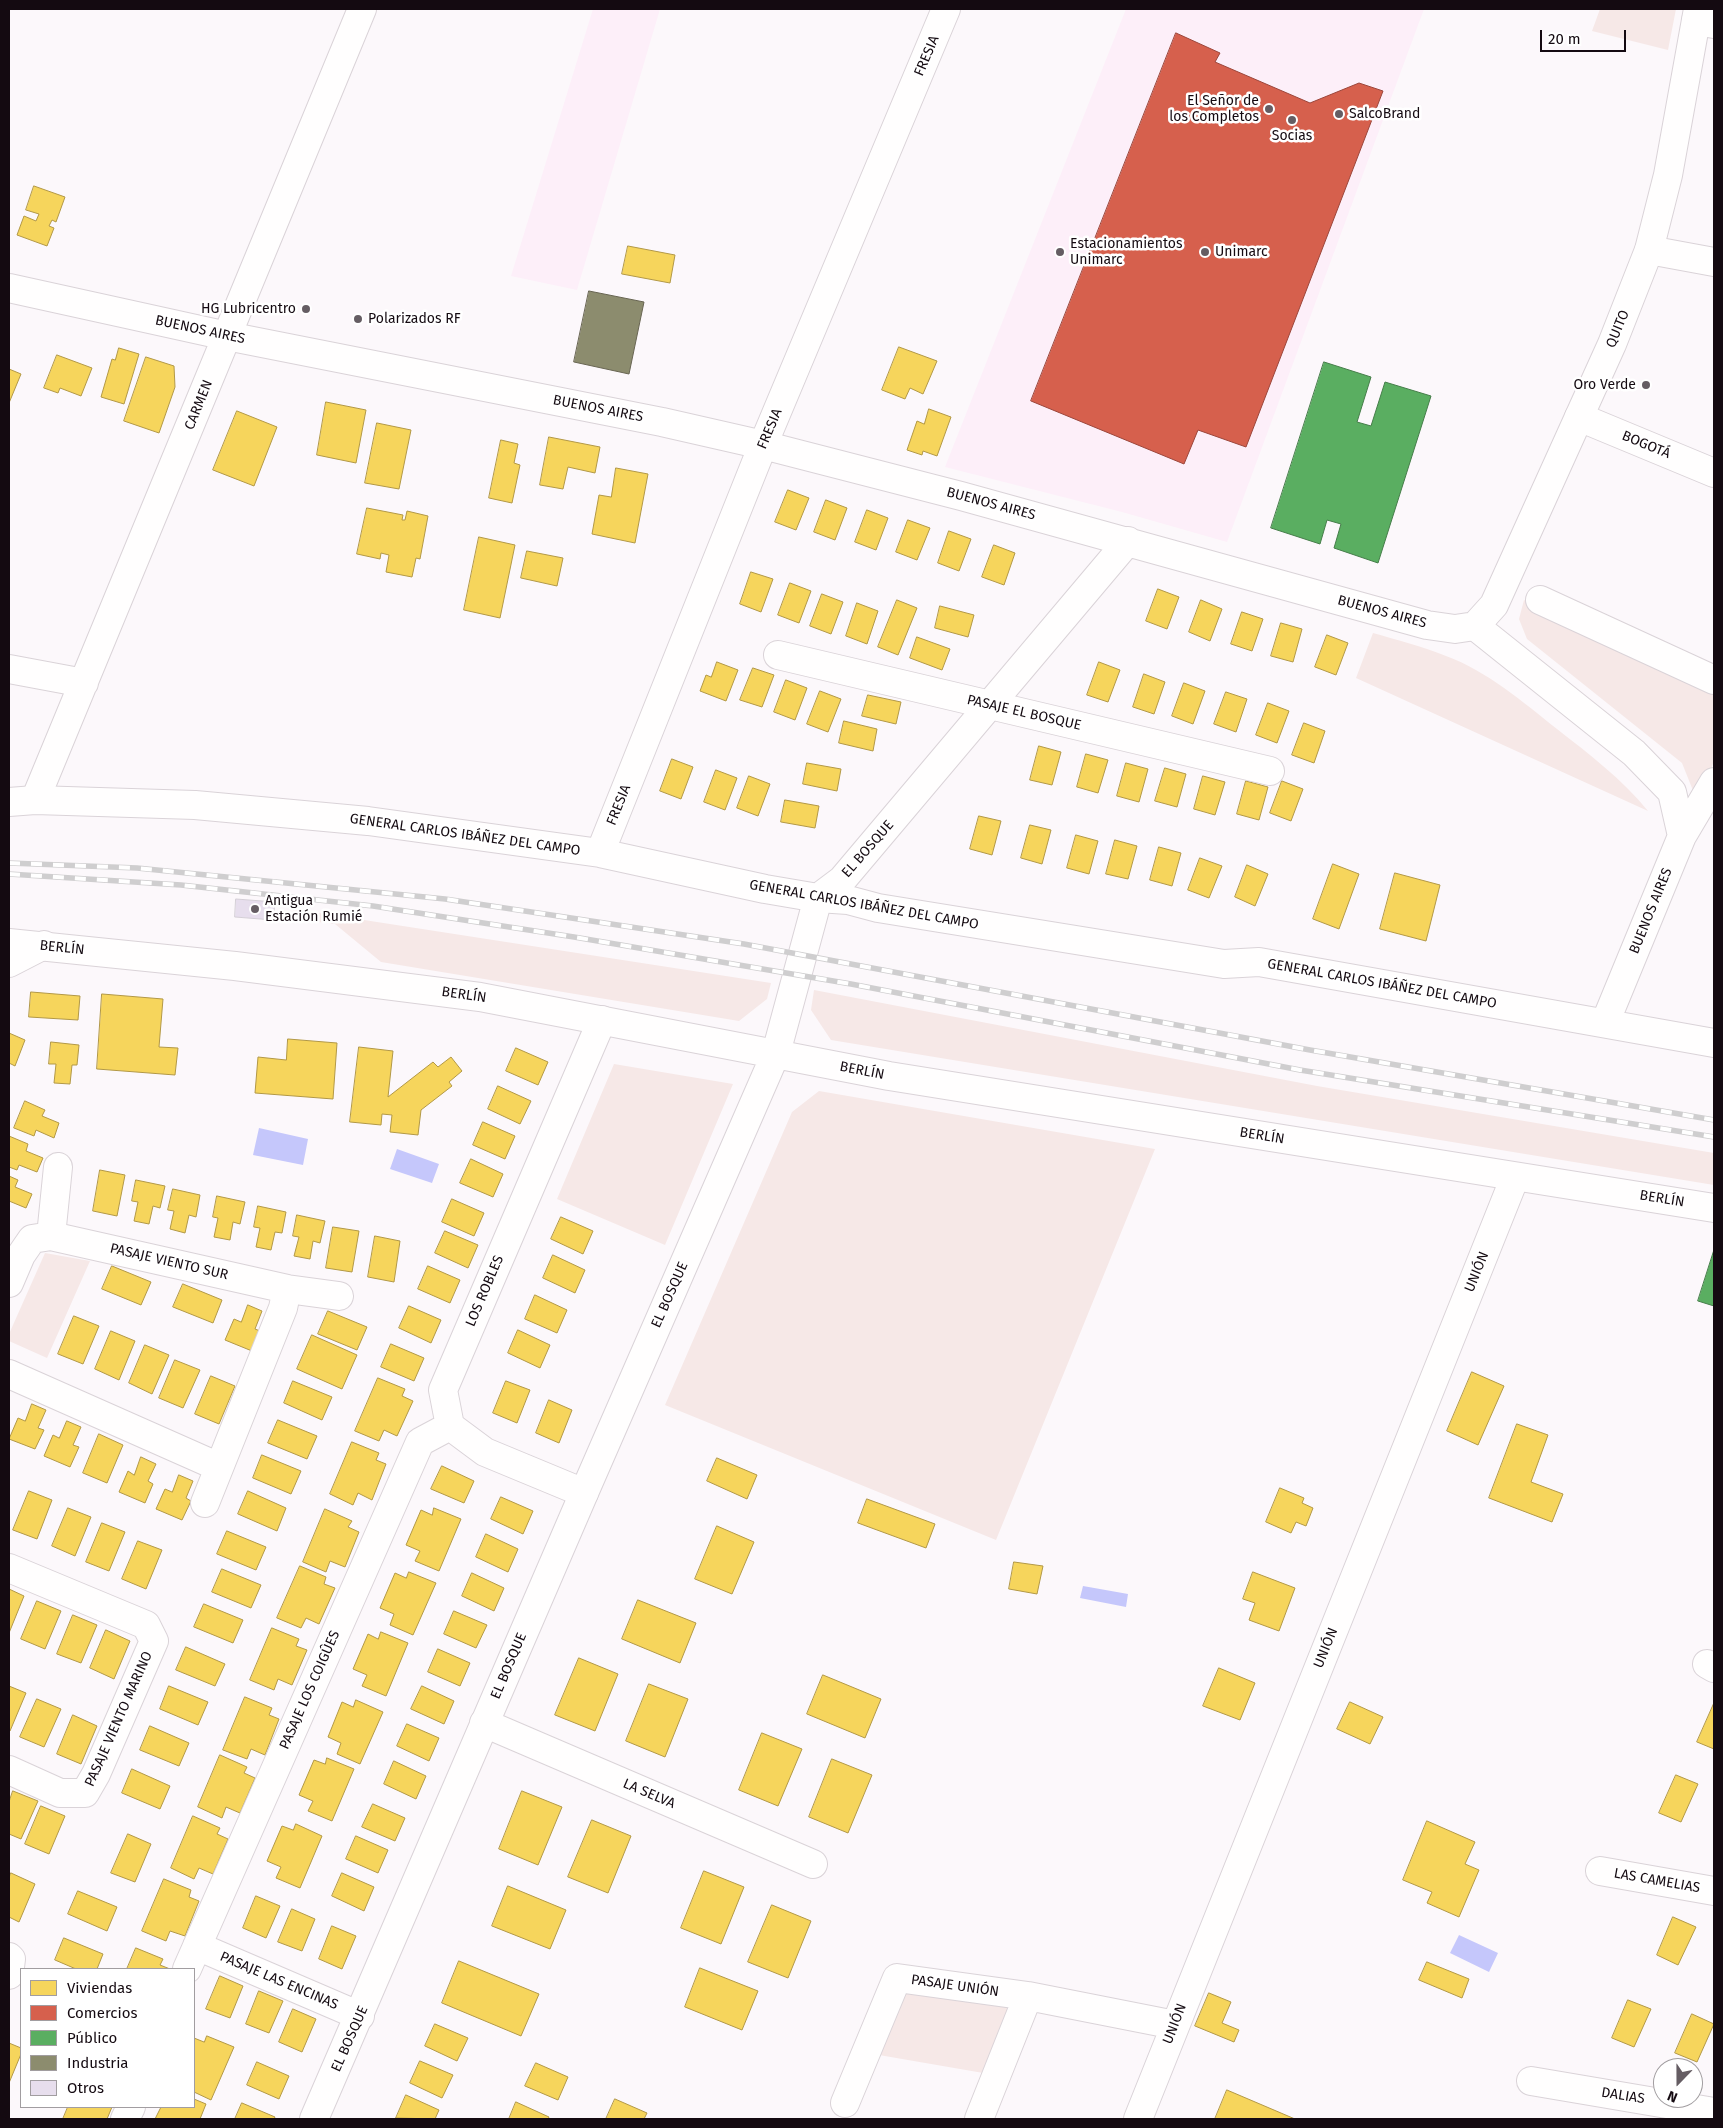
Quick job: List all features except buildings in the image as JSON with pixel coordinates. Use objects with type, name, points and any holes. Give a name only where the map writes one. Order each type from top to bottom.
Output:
[{"type":"street","name":"CARMEN","points":[[22,801],[84,683],[362,9]]},
{"type":"street","name":"FRESIA","points":[[600,853],[763,446],[946,9]]},
{"type":"street","name":"QUITO","points":[[1475,626],[1494,605],[1612,344],[1649,250],[1668,175],[1703,18]]},
{"type":"street","points":[[1649,250],[1714,262]]},
{"type":"street","name":"BUENOS AIRES","points":[[9,288],[227,336],[652,420],[763,446],[1128,541],[1427,625],[1455,629],[1475,626]]},
{"type":"street","name":"BOGOTÁ","points":[[1579,416],[1714,473]]},
{"type":"street","name":"EL BOSQUE","points":[[314,2119],[776,1054],[818,898],[842,880],[1128,541]]},
{"type":"street","points":[[1540,600],[1714,680]]},
{"type":"street","points":[[1475,626],[1634,753],[1660,779],[1672,792],[1682,836]]},
{"type":"street","name":"PASAJE EL BOSQUE","points":[[778,655],[1270,771]]},
{"type":"street","points":[[9,669],[84,683]]},
{"type":"street","name":"BUENOS AIRES","points":[[1605,1023],[1682,836],[1714,782]]},
{"type":"street","name":"GENERAL CARLOS IBÁÑEZ DEL CAMPO","points":[[22,801],[195,805],[368,821],[600,853],[765,889],[818,898],[848,900],[878,908],[1224,964],[1259,962],[1714,1043]]},
{"type":"street","name":"BERLÍN","points":[[9,943],[44,945],[235,966],[470,996],[889,1076],[1714,1208]]},
{"type":"street","points":[[9,963],[44,945]]},
{"type":"street","name":"LOS ROBLES","points":[[450,1426],[442,1390],[602,1020]]},
{"type":"street","points":[[9,1283],[21,1255],[32,1239],[51,1236],[58,1167]]},
{"type":"street","name":"UNIÓN","points":[[1138,2119],[1515,1177]]},
{"type":"street","name":"PASAJE VIENTO SUR","points":[[51,1236],[287,1289],[339,1296]]},
{"type":"street","points":[[205,1503],[283,1308],[287,1289]]},
{"type":"street","points":[[9,1374],[219,1467]]},
{"type":"street","points":[[450,1426],[484,1452],[584,1493]]},
{"type":"street","name":"PASAJE LOS COIGÛES","points":[[192,1958],[420,1442],[450,1426]]},
{"type":"street","name":"PASAJE VIENTO MARINO","points":[[9,1568],[146,1625],[154,1640],[96,1774],[85,1793],[60,1794],[9,1770]]},
{"type":"street","name":"LA SELVA","points":[[484,1724],[813,1864]]},
{"type":"street","name":"LAS CAMELIAS","points":[[1600,1871],[1714,1891]]},
{"type":"street","points":[[9,1957],[11,1959],[11,1968],[9,1975]]},
{"type":"street","name":"PASAJE LAS ENCINAS","points":[[192,1958],[360,2016]]},
{"type":"street","name":"PASAJE UNIÓN","points":[[845,2103],[897,1978],[1028,1996],[1175,2025]]},
{"type":"street","points":[[979,2119],[1028,1996]]},
{"type":"street","name":"DALIAS","points":[[1531,2081],[1714,2112]]},
{"type":"shaded area","points":[[593,9],[660,9],[577,290],[511,276]]},
{"type":"shaded area","points":[[1126,9],[1424,9],[1227,542],[1122,512],[945,467]]},
{"type":"shaded area","points":[[1600,9],[1676,9],[1668,50],[1592,31]]},
{"type":"shaded area","points":[[1524,600],[1714,686],[1714,761],[1706,782],[1694,793],[1682,763],[1527,639],[1519,619]]},
{"type":"shaded area","points":[[1373,633],[1437,652],[1461,662],[1490,679],[1518,698],[1593,757],[1627,788],[1648,811],[1356,678]]},
{"type":"shaded area","points":[[293,909],[771,983],[767,999],[739,1021],[381,962],[335,924],[291,919]]},
{"type":"shaded area","points":[[814,990],[1317,1086],[1714,1153],[1714,1185],[831,1040],[811,1010]]},
{"type":"shaded area","points":[[614,1064],[733,1084],[665,1245],[557,1199]]},
{"type":"shaded area","points":[[819,1091],[1155,1149],[996,1540],[665,1405],[792,1112]]},
{"type":"shaded area","points":[[45,1253],[90,1261],[47,1358],[9,1341],[9,1334]]},
{"type":"shaded area","points":[[907,1985],[1017,2002],[989,2074],[879,2055]]},
{"type":"water","points":[[259,1128],[308,1139],[303,1165],[253,1155]]},
{"type":"water","points":[[397,1149],[439,1164],[432,1183],[390,1169]]},
{"type":"water","points":[[1083,1586],[1128,1594],[1126,1607],[1080,1598]]},
{"type":"water","points":[[1459,1935],[1498,1953],[1489,1972],[1450,1953]]},
{"type":"railway","points":[[9,863],[137,868],[445,899],[744,944],[1310,1050],[1714,1120]]},
{"type":"railway","points":[[9,874],[181,885],[373,906],[574,937],[851,984],[1300,1070],[1714,1137]]},
{"type":"place","name":"El Señor de los Completos","points":[[1269,109]]},
{"type":"place","name":"SalcoBrand","points":[[1339,114]]},
{"type":"place","name":"Socias","points":[[1292,120]]},
{"type":"place","name":"Estacionamientos Unimarc","points":[[1060,252]]},
{"type":"place","name":"Unimarc","points":[[1205,252]]},
{"type":"place","name":"HG Lubricentro","points":[[306,309]]},
{"type":"place","name":"Polarizados RF","points":[[358,319]]},
{"type":"place","name":"Oro Verde","points":[[1646,385]]},
{"type":"place","name":"Antigua Estación Rumié","points":[[255,909]]}]
